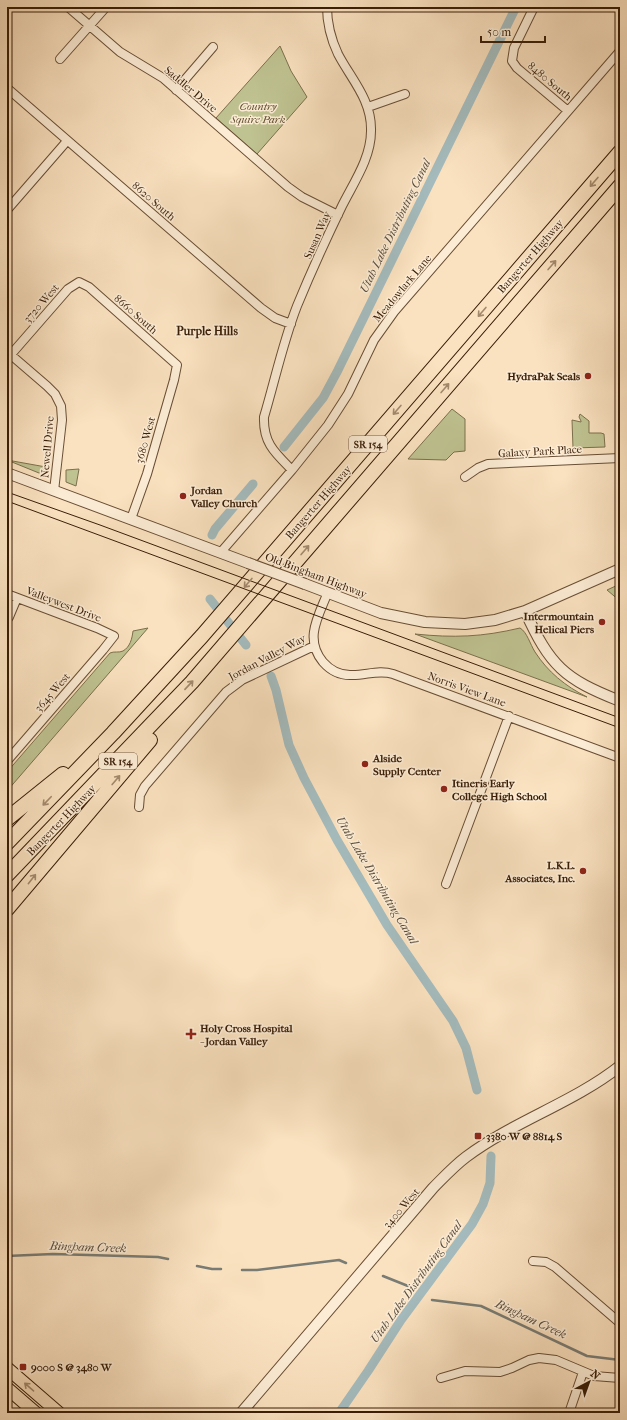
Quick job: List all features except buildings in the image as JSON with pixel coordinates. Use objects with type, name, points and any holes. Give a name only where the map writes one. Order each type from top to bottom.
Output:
[{"type":"highway","name":"Bangerter Highway","points":[[7,843],[113,733],[202,636],[620,152]]},
{"type":"highway","name":"Bangerter Highway","points":[[7,875],[126,753],[192,682],[620,186]]},
{"type":"highway","points":[[7,909],[168,718],[177,698]]},
{"type":"highway","points":[[7,819],[113,733]]},
{"type":"main road","points":[[7,1368],[59,1413]]},
{"type":"main road","points":[[7,1388],[36,1413]]},
{"type":"street","name":"Saddler Drive","points":[[68,7],[120,52],[156,73],[288,187],[302,197],[338,215]]},
{"type":"street","points":[[60,59],[106,7]]},
{"type":"street","name":"Susan Way","points":[[292,470],[273,452],[268,442],[264,425],[264,417],[297,306],[370,147],[371,124],[368,107],[335,48],[328,24],[327,7]]},
{"type":"street","name":"8480 South","points":[[534,7],[517,41],[512,56],[512,61],[517,68],[568,111]]},
{"type":"street","points":[[176,90],[212,47]]},
{"type":"street","name":"Meadowlark Lane","points":[[221,552],[292,470],[328,425],[341,406],[368,351],[387,321],[620,51]]},
{"type":"street","name":"8620 South","points":[[7,88],[265,311],[275,318],[291,324]]},
{"type":"street","points":[[368,107],[405,94]]},
{"type":"street","points":[[7,210],[67,141]]},
{"type":"street","name":"3720 West","points":[[9,357],[68,289],[79,282]]},
{"type":"street","name":"8660 South","points":[[79,282],[89,288],[177,365]]},
{"type":"street","name":"Newell Drive","points":[[9,357],[48,386],[55,394],[61,406],[62,420],[54,491]]},
{"type":"street","name":"3680 West","points":[[131,519],[147,474],[177,365]]},
{"type":"street","name":"Galaxy Park Place","points":[[465,477],[478,468],[488,464],[620,458]]},
{"type":"street","name":"Old Bingham Highway","points":[[7,473],[381,613],[425,622],[465,624],[495,620],[525,611],[620,569]]},
{"type":"street","name":"Jordan Valley Way","points":[[139,806],[140,795],[145,786],[226,692],[242,680],[314,646],[314,629],[328,592]]},
{"type":"street","name":"Valleywest Drive","points":[[7,594],[97,628],[114,636]]},
{"type":"street","points":[[7,620],[10,617],[17,598]]},
{"type":"street","points":[[525,611],[541,644],[565,674],[584,686],[620,702]]},
{"type":"street","name":"3645 West","points":[[7,761],[114,636]]},
{"type":"street","name":"Norris View Lane","points":[[314,646],[317,654],[325,665],[339,673],[350,675],[380,671],[389,672],[620,758]]},
{"type":"street","points":[[446,884],[509,716]]},
{"type":"street","name":"3400 West","points":[[241,1413],[433,1188],[451,1169],[466,1156],[483,1145],[584,1090],[620,1066]]},
{"type":"street","points":[[533,1261],[546,1262],[555,1267],[620,1323]]},
{"type":"street","points":[[441,1378],[465,1371],[490,1373],[500,1372],[529,1360],[539,1358],[556,1360],[583,1372],[603,1378],[620,1378]]},
{"type":"street","points":[[570,1413],[583,1372]]},
{"type":"green space","name":"Country Squire Park","points":[[280,46],[291,71],[307,97],[257,154],[216,118]]},
{"type":"green space","points":[[452,409],[465,419],[465,451],[454,452],[446,460],[408,459]]},
{"type":"green space","points":[[580,414],[589,421],[589,433],[604,434],[605,447],[573,448],[572,420],[581,422],[579,417]]},
{"type":"green space","points":[[7,460],[46,467],[39,473]]},
{"type":"green space","points":[[79,469],[76,486],[66,482],[66,470]]},
{"type":"green space","points":[[620,584],[620,601],[607,590]]},
{"type":"green space","points":[[148,628],[7,791],[7,772],[110,653],[121,652],[125,649],[130,642],[133,631]]},
{"type":"green space","points":[[520,628],[527,635],[533,649],[551,672],[571,688],[587,697],[415,634],[468,636]]},
{"type":"waterway","name":"Utah Lake Distributing Canal","points":[[284,447],[323,398],[338,370],[516,7]]},
{"type":"waterway","name":"Utah Lake Distributing Canal","points":[[212,535],[215,529],[253,484]]},
{"type":"waterway","name":"Utah Lake Distributing Canal","points":[[210,599],[246,645]]},
{"type":"waterway","name":"Utah Lake Distributing Canal","points":[[271,676],[276,690],[289,745],[304,778],[337,840],[387,925],[453,1021],[466,1048],[477,1090]]},
{"type":"waterway","name":"Utah Lake Distributing Canal","points":[[339,1413],[401,1320],[472,1224],[483,1204],[490,1183],[491,1156]]},
{"type":"waterway","name":"Bingham Creek","points":[[7,1256],[53,1254],[158,1257],[168,1259]]},
{"type":"waterway","name":"Bingham Creek","points":[[242,1270],[257,1270],[339,1260],[346,1263]]},
{"type":"waterway","name":"Bingham Creek","points":[[197,1266],[221,1269]]},
{"type":"waterway","name":"Bingham Creek","points":[[383,1276],[408,1286]]},
{"type":"waterway","name":"Bingham Creek","points":[[432,1300],[481,1306],[587,1356],[620,1360]]},
{"type":"tram line","points":[[7,492],[100,525],[620,718]]},
{"type":"tram line","points":[[7,501],[620,728]]},
{"type":"place","name":"HydraPak Seals","points":[[588,376]]},
{"type":"place","name":"Jordan Valley Church","points":[[183,496]]},
{"type":"place","name":"Intermountain Helical Piers","points":[[602,622]]},
{"type":"place","name":"Alside Supply Center","points":[[365,764]]},
{"type":"place","name":"Itineris Early College High School","points":[[444,789]]},
{"type":"place","name":"L.K.L. Associates, Inc.","points":[[583,871]]},
{"type":"place","name":"Holy Cross Hospital - Jordan Valley","points":[[191,1034]]},
{"type":"place","name":"3380 W @ 8814 S","points":[[478,1136]]},
{"type":"place","name":"9000 S @ 3480 W","points":[[23,1367]]},
{"type":"district","name":"Purple Hills","points":[[207,331]]}]
